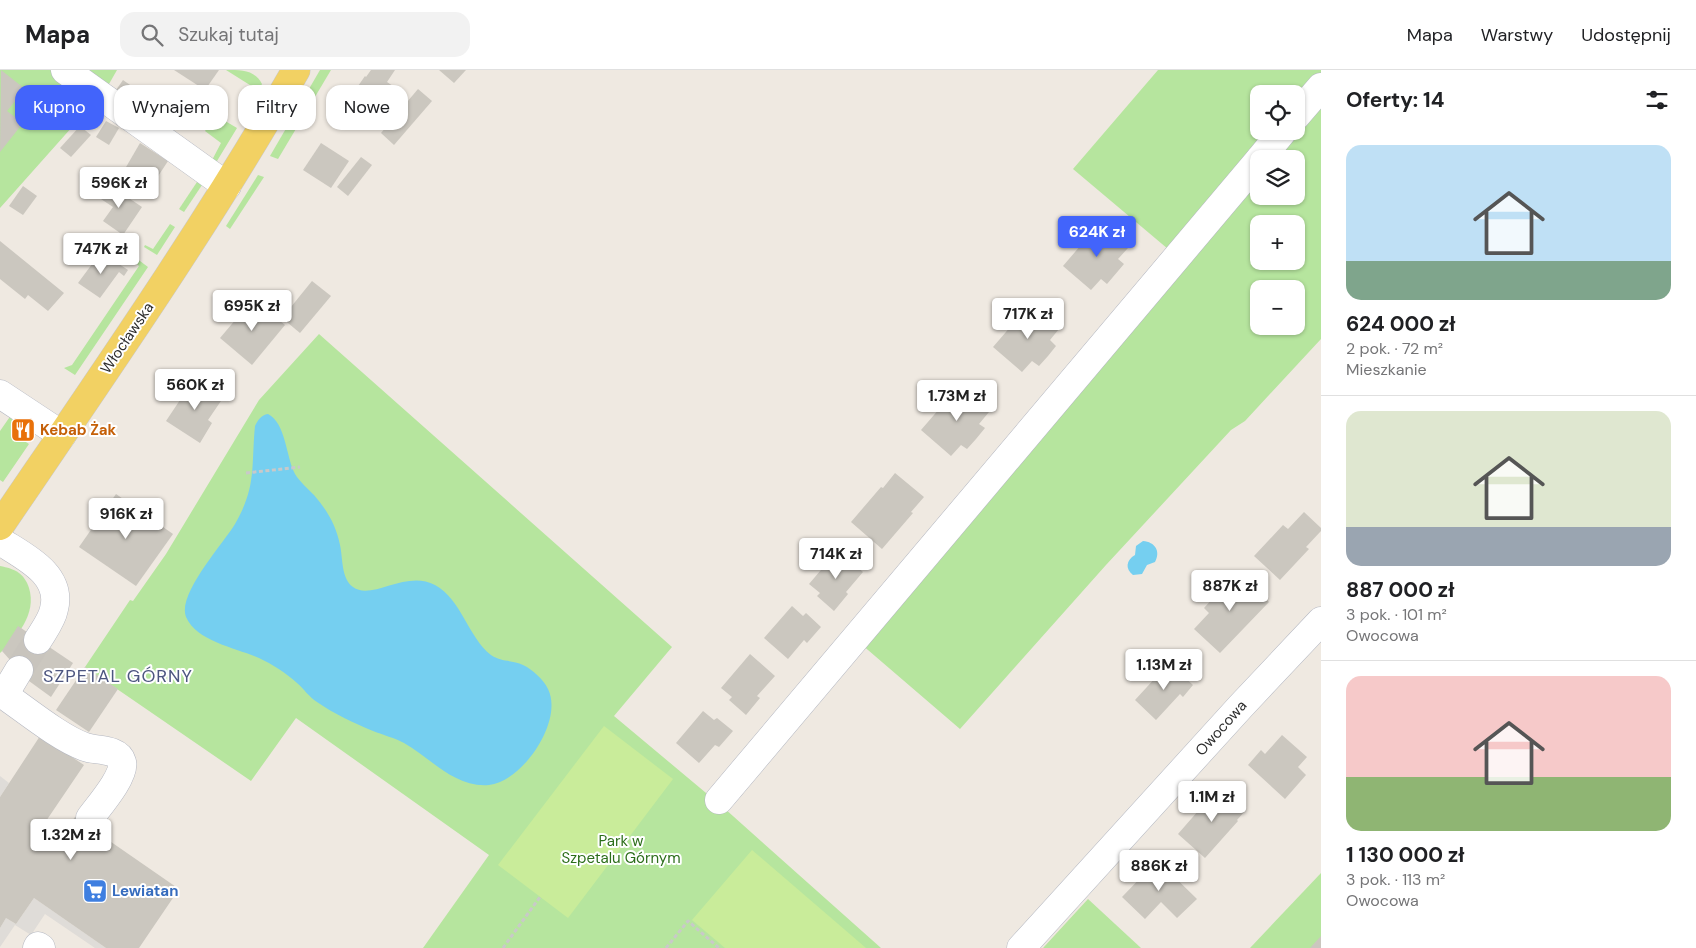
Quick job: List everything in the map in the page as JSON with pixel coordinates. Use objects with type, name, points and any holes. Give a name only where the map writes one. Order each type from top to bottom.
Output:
[{"type":"main road","name":"Włocławska","points":[[0,526],[227,186],[296,70]]},
{"type":"street","points":[[65,70],[227,186]]},
{"type":"street","points":[[1305,106],[1321,87]]},
{"type":"street","points":[[1267,150],[1276,140]]},
{"type":"street","points":[[719,800],[1250,171]]},
{"type":"street","points":[[0,394],[62,435]]},
{"type":"street","points":[[0,541],[41,568],[54,590],[56,600],[54,610],[38,640]]},
{"type":"street","name":"Owocowa","points":[[1021,948],[1321,621]]},
{"type":"street","points":[[19,670],[2,695],[74,743],[88,748],[112,752],[120,758],[122,765],[120,774],[90,818]]},
{"type":"path","points":[[246,473],[300,467]]},
{"type":"path","points":[[503,948],[540,897]]},
{"type":"path","points":[[666,948],[688,921],[719,948]]},
{"type":"green space","points":[[0,70],[50,70],[71,85],[15,85],[15,130],[69,130],[0,208]]},
{"type":"green space","points":[[76,70],[117,70],[105,91],[104,85],[97,85]]},
{"type":"green space","points":[[226,70],[252,73],[262,84],[250,85]]},
{"type":"green space","points":[[320,70],[331,70],[316,95],[316,85],[311,85]]},
{"type":"green space","points":[[1158,70],[1321,70],[1321,78],[1305,95],[1305,85],[1250,85],[1250,140],[1265,140],[1256,150],[1250,150],[1250,157],[1168,249],[1073,169]]},
{"type":"green space","points":[[1321,93],[1321,339],[1245,421],[1231,430],[1106,565],[960,729],[861,644],[1250,178],[1250,205],[1305,205],[1305,150],[1276,150],[1286,140],[1305,140],[1305,112]]},
{"type":"green space","points":[[228,123],[237,128],[217,161],[210,164],[221,143],[205,131],[228,130]]},
{"type":"green space","points":[[285,130],[295,130],[278,159],[270,156]]},
{"type":"green space","points":[[258,175],[264,177],[230,229],[226,226]]},
{"type":"green space","points":[[199,179],[204,182],[184,212],[179,209]]},
{"type":"green space","points":[[170,224],[175,227],[157,255],[144,247],[145,245],[153,249]]},
{"type":"green space","points":[[136,258],[148,267],[75,375],[64,368],[72,365],[139,266],[134,261]]},
{"type":"green space","name":"Park w Szpetalu Górnym","points":[[319,334],[672,647],[614,716],[724,808],[881,948],[423,948],[489,855],[296,718],[251,781],[85,667],[130,600],[133,601],[166,554],[259,400]]},
{"type":"green space","points":[[16,408],[25,414],[12,433],[29,444],[3,482],[0,480],[0,431]]},
{"type":"green space","points":[[0,566],[14,570],[22,575],[29,588],[31,598],[28,616],[24,624],[13,640],[0,653]]},
{"type":"green space","points":[[604,726],[673,779],[568,918],[498,865]]},
{"type":"green space","points":[[752,850],[866,948],[725,948],[692,920]]},
{"type":"green space","points":[[1321,873],[1321,948],[1250,948]]},
{"type":"green space","points":[[1088,899],[1141,948],[1043,948]]},
{"type":"shaded area","points":[[0,776],[9,783],[0,797]]},
{"type":"shaded area","points":[[34,898],[106,948],[95,948],[45,914],[31,935],[15,925],[0,947],[0,928],[6,918],[16,924]]},
{"type":"water","points":[[268,414],[279,425],[295,474],[319,501],[333,524],[340,545],[344,573],[353,587],[361,590],[370,590],[413,581],[424,581],[435,585],[452,600],[476,639],[491,655],[499,659],[519,663],[544,682],[551,702],[550,717],[545,733],[537,748],[526,762],[502,781],[489,785],[465,782],[444,771],[404,743],[337,714],[311,698],[300,685],[269,663],[218,643],[199,633],[191,626],[186,617],[185,607],[188,596],[194,583],[242,511],[252,476],[255,426],[263,415]]},
{"type":"water","points":[[1143,541],[1154,545],[1157,551],[1157,558],[1155,562],[1147,565],[1142,574],[1133,575],[1130,573],[1128,562],[1135,555],[1136,546]]},
{"type":"building","points":[[1,70],[20,85],[15,85],[15,101],[7,111],[15,117],[15,130],[17,130],[0,152]]},
{"type":"building","points":[[174,70],[219,70],[208,85],[197,85]]},
{"type":"building","points":[[371,70],[395,70],[387,82],[392,85],[359,85]]},
{"type":"building","points":[[439,70],[466,70],[454,83]]},
{"type":"building","points":[[123,80],[130,85],[120,85]]},
{"type":"building","points":[[418,89],[432,101],[408,129],[408,101]]},
{"type":"building","points":[[106,121],[114,125],[114,130],[118,130],[109,145],[96,137],[100,130],[104,130]]},
{"type":"building","points":[[76,130],[85,130],[91,135],[71,157],[60,148]]},
{"type":"building","points":[[384,130],[407,130],[394,145],[381,133]]},
{"type":"building","points":[[140,143],[168,161],[149,190],[122,174]]},
{"type":"building","points":[[321,143],[349,161],[331,188],[303,170]]},
{"type":"building","points":[[361,157],[372,165],[348,196],[337,187]]},
{"type":"building","points":[[108,184],[142,207],[123,235],[103,221],[113,207],[98,197]]},
{"type":"building","points":[[23,186],[37,196],[23,215],[9,206]]},
{"type":"building","points":[[1099,224],[1128,248],[1118,259],[1124,264],[1107,284],[1101,279],[1091,290],[1063,266]]},
{"type":"building","points":[[0,241],[64,293],[48,311],[28,295],[25,299],[0,279]]},
{"type":"building","points":[[101,252],[128,270],[124,276],[119,272],[100,298],[78,283]]},
{"type":"building","points":[[312,281],[331,296],[300,333],[282,318]]},
{"type":"building","points":[[253,299],[285,325],[252,365],[220,338]]},
{"type":"building","points":[[1030,304],[1059,329],[1050,340],[1056,346],[1048,356],[1039,366],[1032,361],[1022,372],[993,347]]},
{"type":"building","points":[[194,379],[223,398],[208,420],[212,423],[200,443],[166,421]]},
{"type":"building","points":[[959,386],[989,412],[979,424],[985,428],[976,439],[967,449],[961,445],[951,456],[921,430]]},
{"type":"building","name":"Kebab Żak","points":[[23,421],[31,427],[23,439],[15,434]]},
{"type":"building","points":[[895,473],[924,497],[882,549],[851,522]]},
{"type":"building","points":[[116,494],[173,534],[136,586],[79,547]]},
{"type":"building","points":[[1304,512],[1321,528],[1321,531],[1306,547],[1309,549],[1280,580],[1254,556],[1283,525],[1288,529]]},
{"type":"building","points":[[838,550],[863,572],[846,592],[848,594],[834,611],[817,596],[820,593],[809,584]]},
{"type":"building","points":[[1237,572],[1269,602],[1220,653],[1194,629],[1209,613],[1204,608]]},
{"type":"building","points":[[792,606],[803,616],[806,613],[821,627],[807,643],[804,640],[788,659],[764,638]]},
{"type":"building","points":[[18,626],[73,663],[51,697],[29,681],[2,651]]},
{"type":"building","points":[[750,654],[775,676],[757,696],[760,698],[746,715],[729,700],[732,697],[721,688]]},
{"type":"building","points":[[1169,663],[1193,685],[1183,697],[1180,694],[1156,720],[1135,700]]},
{"type":"building","points":[[85,667],[118,689],[89,732],[56,710]]},
{"type":"building","points":[[703,711],[714,720],[717,718],[733,731],[719,747],[715,745],[699,763],[676,743]]},
{"type":"building","points":[[1282,735],[1307,757],[1298,767],[1306,775],[1285,799],[1248,765],[1261,750],[1265,754]]},
{"type":"building","points":[[40,736],[84,765],[42,827],[59,839],[75,817],[179,889],[139,948],[106,948],[34,898],[16,924],[6,918],[0,928],[0,797]]},
{"type":"building","points":[[1221,790],[1245,811],[1205,858],[1178,834],[1212,795],[1214,797]]},
{"type":"building","points":[[1154,857],[1197,899],[1177,918],[1161,902],[1145,919],[1122,897],[1148,870],[1144,867]]},
{"type":"building","points":[[1321,936],[1321,948],[1310,948]]},
{"type":"tunnel","points":[[19,670],[38,640]]},
{"type":"place","name":"Kebab Żak","points":[[23,430]]},
{"type":"place","name":"Lewiatan","points":[[95,891]]},
{"type":"district","name":"SZPETAL GÓRNY","points":[[118,676]]}]
